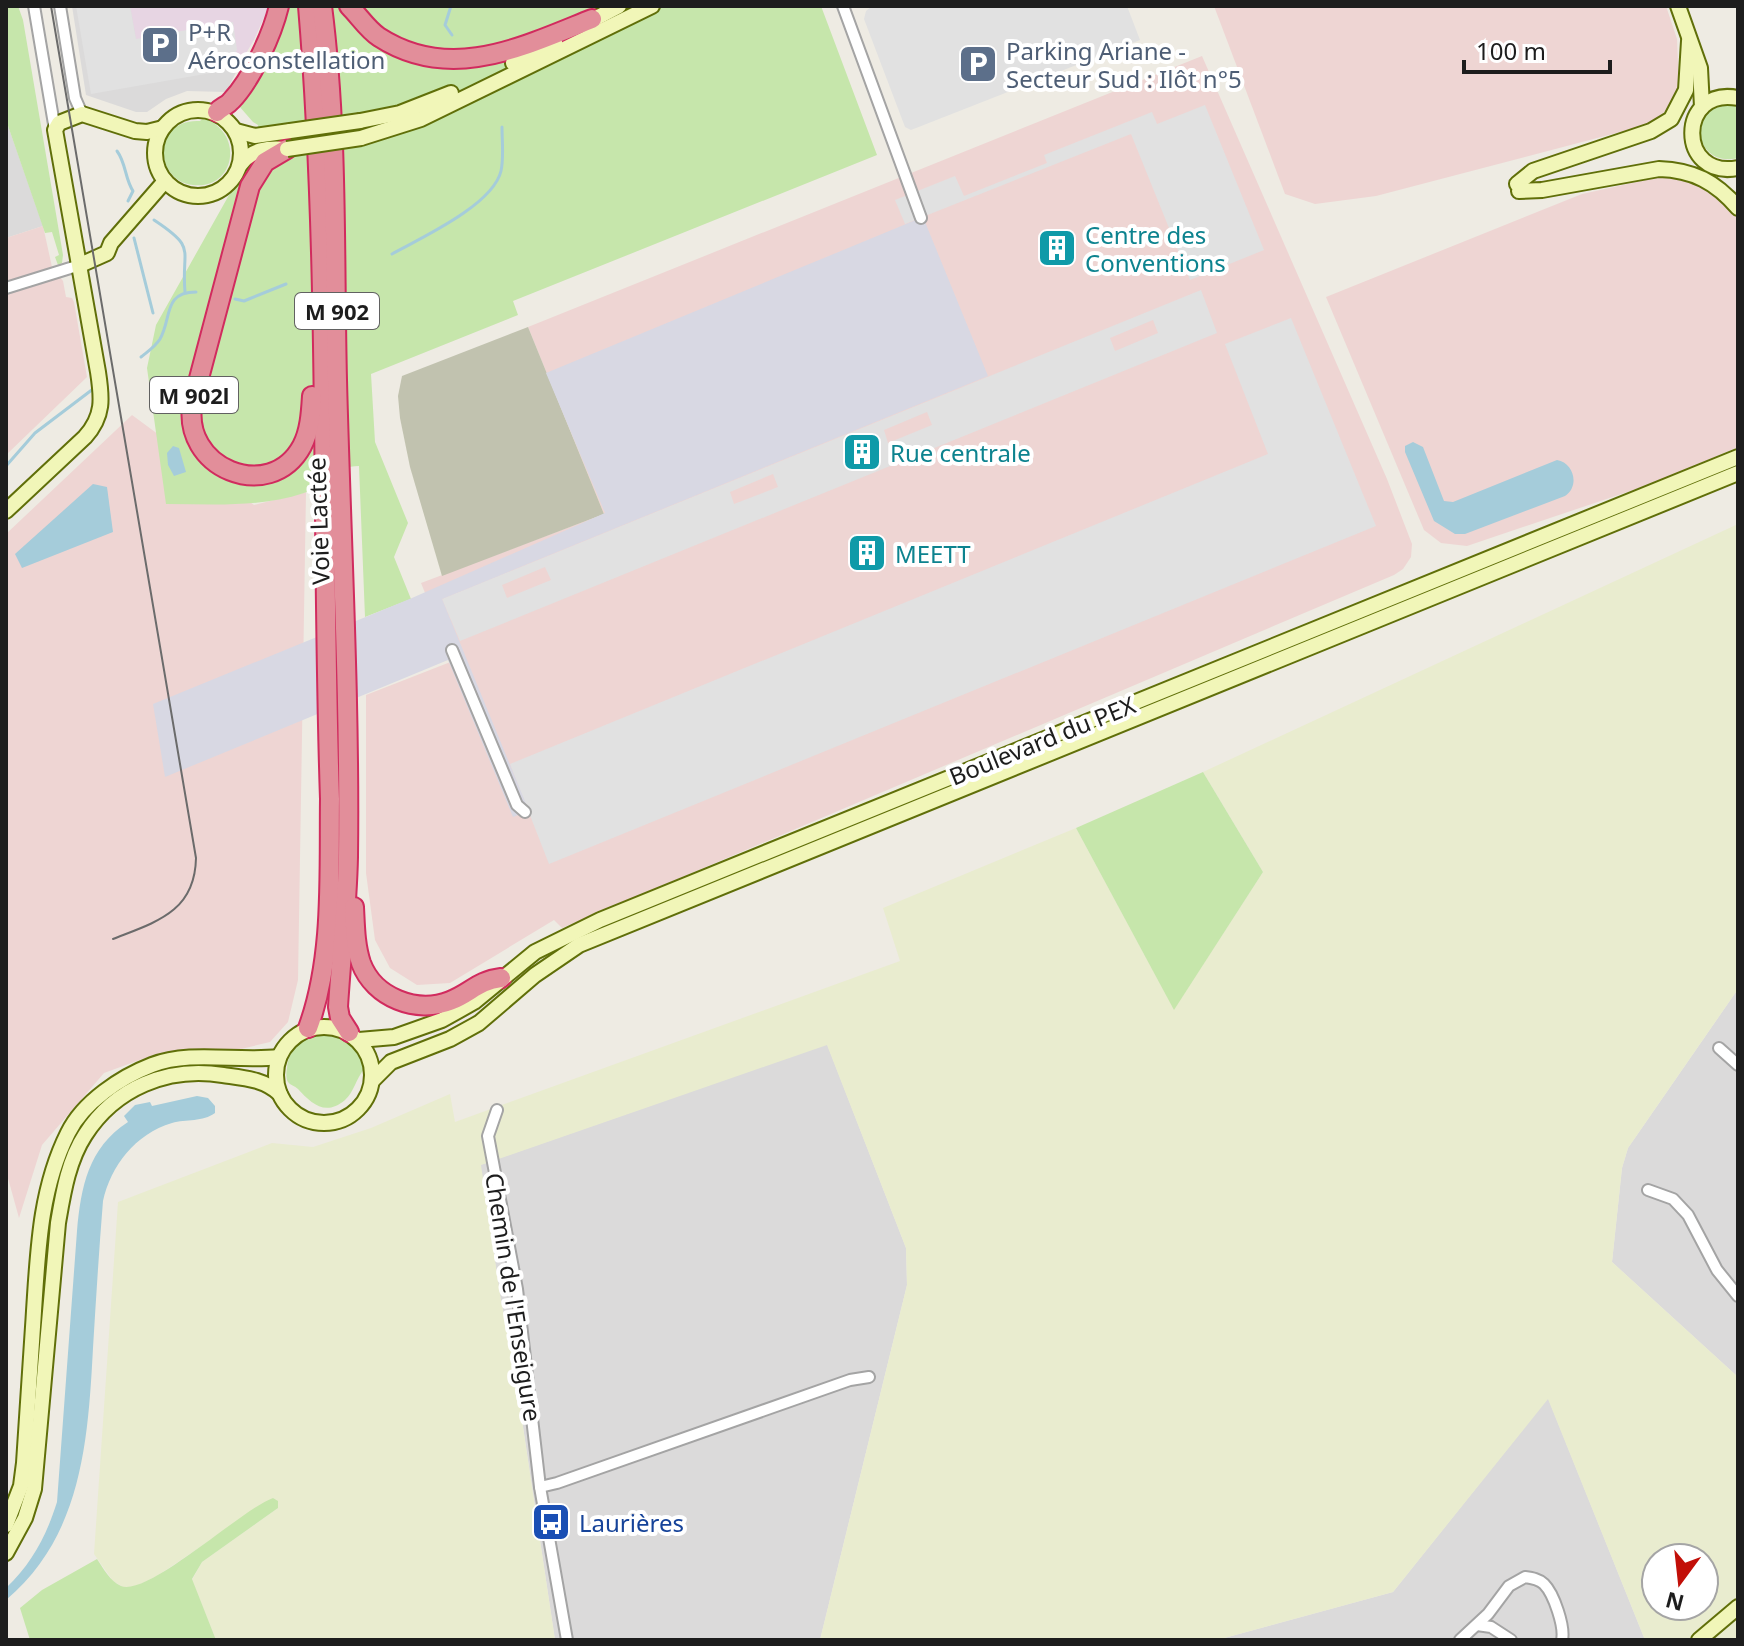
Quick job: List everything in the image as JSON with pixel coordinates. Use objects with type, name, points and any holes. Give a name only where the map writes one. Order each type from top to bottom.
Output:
[{"type":"highway","points":[[217,112],[235,97],[248,76],[268,40],[279,6]]},
{"type":"highway","name":"Voie Lactée","points":[[308,6],[315,98],[322,357],[330,871],[323,971],[319,999],[308,1028]]},
{"type":"highway","name":"Voie Lactée","points":[[322,6],[329,58],[336,190],[337,378],[345,617],[348,858],[338,1007],[340,1018],[354,1036]]},
{"type":"highway","points":[[349,6],[377,36],[415,56],[456,60],[487,57],[518,48],[592,19]]},
{"type":"highway","name":"M 902l","points":[[288,140],[256,173],[239,220],[190,414],[192,429],[213,463],[238,474],[262,474],[286,464],[302,447],[311,419],[314,363],[322,357]]},
{"type":"highway","points":[[347,785],[354,848],[357,947],[362,967],[376,986],[392,998],[410,1004],[434,1006],[456,998],[484,980],[501,978]]},
{"type":"main road","points":[[240,165],[241,142],[236,131],[217,112],[193,110],[181,113],[163,128],[156,141],[155,155],[165,181],[184,194],[212,194],[235,177],[247,155],[288,140],[400,113],[439,99],[561,39],[619,6]]},
{"type":"main road","points":[[236,131],[288,140],[361,138],[421,119],[650,7],[664,6]]},
{"type":"main road","points":[[1678,6],[1700,68],[1702,107]]},
{"type":"main road","points":[[1689,41],[1686,90],[1671,119],[1651,131],[1533,171],[1518,188],[1542,190],[1659,169],[1677,170],[1701,176],[1714,184],[1738,208]]},
{"type":"main road","points":[[1736,94],[1715,98],[1702,107],[1692,126],[1693,144],[1702,159],[1709,165],[1732,169],[1738,181]]},
{"type":"main road","points":[[6,511],[85,437],[94,427],[102,408],[55,130],[59,123],[82,114],[135,131],[163,128]]},
{"type":"main road","points":[[80,265],[107,253],[111,243],[165,181]]},
{"type":"main road","name":"Boulevard du PEX","points":[[354,1036],[394,1037],[430,1025],[474,1002],[535,952],[600,920],[1738,457]]},
{"type":"main road","name":"Boulevard du PEX","points":[[373,1080],[391,1062],[450,1039],[479,1023],[535,975],[592,939],[1738,473]]},
{"type":"main road","points":[[6,1553],[25,1518],[34,1489],[58,1223],[65,1183],[84,1137],[108,1107],[138,1086],[176,1073],[211,1073],[257,1080],[270,1085],[292,1111],[305,1119],[319,1123],[335,1122],[349,1117],[361,1107],[369,1094],[373,1080],[367,1052],[354,1036],[322,1026],[308,1028],[286,1045],[279,1057],[276,1069],[280,1094]]},
{"type":"main road","points":[[6,1525],[21,1486],[24,1463],[40,1222],[50,1181],[69,1131],[96,1099],[154,1064],[181,1058],[279,1057]]},
{"type":"main road","points":[[1699,1640],[1738,1607]]},
{"type":"street","points":[[34,6],[55,130]]},
{"type":"street","points":[[60,6],[75,98],[82,114]]},
{"type":"street","points":[[843,6],[921,218]]},
{"type":"street","points":[[6,288],[80,265]]},
{"type":"street","points":[[452,650],[517,805],[525,812]]},
{"type":"street","points":[[1719,1048],[1738,1065]]},
{"type":"street","name":"Chemin de l'Enseigure","points":[[497,1110],[488,1136],[517,1289],[540,1487],[567,1640]]},
{"type":"street","points":[[1648,1190],[1673,1199],[1688,1215],[1717,1270],[1738,1296]]},
{"type":"street","points":[[540,1487],[850,1380],[869,1377]]},
{"type":"street","points":[[1460,1640],[1477,1625],[1509,1586],[1525,1577],[1535,1578],[1549,1591],[1563,1627],[1562,1640]]},
{"type":"street","points":[[1477,1625],[1491,1627],[1511,1640]]},
{"type":"shaded area","points":[[72,6],[266,6],[226,92],[187,91],[166,99],[147,112],[136,112],[86,95]]},
{"type":"shaded area","name":"P+R Aéroconstellation","points":[[76,6],[130,6],[136,39],[233,22],[237,50],[222,71],[91,94]]},
{"type":"shaded area","points":[[130,6],[269,6],[237,68],[136,39]]},
{"type":"shaded area","name":"Parking Ariane - Secteur Sud : Ilôt n°5","points":[[872,6],[1127,6],[1140,40],[911,130],[905,127],[864,19],[866,11]]},
{"type":"shaded area","points":[[1214,6],[1666,6],[1677,39],[1679,89],[1662,115],[1643,126],[1376,196],[1315,204],[1285,194]]},
{"type":"shaded area","points":[[1202,56],[1387,479],[1412,544],[1411,557],[1403,569],[562,928],[554,920],[450,983],[417,985],[390,968],[375,940],[366,873],[366,695],[453,661],[421,583],[604,514],[528,327]]},
{"type":"shaded area","points":[[1205,105],[1264,250],[1190,280],[1131,134],[905,224],[895,200],[955,176],[964,196],[1047,163],[1044,155],[1152,112],[1157,124]]},
{"type":"shaded area","points":[[6,120],[43,226],[6,238]]},
{"type":"shaded area","points":[[1664,176],[1688,180],[1716,193],[1738,220],[1738,447],[1651,484],[1467,546],[1441,543],[1424,530],[1326,297],[1582,194]]},
{"type":"shaded area","points":[[923,217],[988,376],[442,599],[529,811],[513,817],[448,660],[165,777],[153,704],[412,598],[605,513],[546,373]]},
{"type":"shaded area","points":[[43,226],[52,267],[63,281],[66,297],[74,302],[87,377],[6,455],[6,238]]},
{"type":"shaded area","name":"Rue centrale","points":[[1201,290],[1217,333],[460,641],[442,599]],"holes":[[[1153,320],[1158,333],[1115,351],[1110,338]],[[927,412],[932,425],[888,443],[884,430]],[[773,474],[778,487],[734,504],[730,492]],[[545,567],[551,580],[507,598],[502,585]]]},
{"type":"shaded area","points":[[1291,318],[1376,526],[549,864],[510,764],[1268,454],[1225,344]]},
{"type":"shaded area","points":[[528,327],[604,514],[442,576],[410,467],[400,418],[398,396],[402,376]]},
{"type":"shaded area","points":[[132,415],[254,505],[306,492],[298,980],[288,1022],[270,1042],[241,1049],[156,1054],[104,1073],[42,1145],[19,1218],[6,1171],[6,534]]},
{"type":"shaded area","points":[[1738,524],[1738,989],[1628,1148],[1622,1168],[1612,1262],[1738,1377],[1738,1596],[1735,1599],[1738,1601],[1738,1640],[1645,1640],[1548,1399],[1393,1592],[1217,1640],[820,1640],[907,1285],[906,1248],[827,1045],[481,1165],[555,1640],[216,1640],[192,1580],[202,1562],[278,1508],[278,1502],[273,1498],[157,1576],[134,1587],[123,1587],[113,1581],[94,1554],[118,1202],[272,1143],[313,1147],[371,1128],[450,1094],[455,1122],[900,961],[883,908],[1076,828],[1174,1009],[1263,872],[1203,772]]},
{"type":"shaded area","points":[[1738,989],[1738,1377],[1612,1262],[1622,1168],[1628,1148]]},
{"type":"shaded area","points":[[827,1044],[906,1248],[907,1285],[820,1640],[555,1640],[480,1165]]},
{"type":"shaded area","points":[[1548,1398],[1645,1640],[1217,1640],[1393,1592]]},
{"type":"green space","points":[[6,6],[18,6],[23,20],[63,255],[62,263],[58,265],[55,257],[59,255],[52,232],[45,233],[6,120]]},
{"type":"green space","points":[[285,6],[345,6],[362,12],[358,6],[821,6],[877,155],[513,301],[518,315],[371,374],[375,442],[408,523],[394,557],[411,599],[365,617],[359,466],[343,469],[311,490],[287,498],[235,504],[166,504],[147,368],[156,325],[229,195],[262,155],[258,125],[239,106],[253,85]]},
{"type":"green space","points":[[1725,104],[1738,106],[1738,158],[1724,159],[1713,155],[1701,139],[1704,118]]},
{"type":"green space","points":[[203,118],[216,125],[225,135],[230,147],[230,159],[219,179],[193,185],[180,181],[171,172],[165,162],[164,150],[173,129]]},
{"type":"green space","points":[[1203,772],[1263,872],[1174,1010],[1076,828]]},
{"type":"green space","points":[[329,1032],[352,1045],[360,1055],[364,1069],[345,1100],[325,1108],[313,1103],[289,1083],[286,1074],[291,1054],[300,1043]]},
{"type":"green space","points":[[273,1498],[278,1501],[278,1508],[202,1562],[192,1579],[216,1640],[30,1640],[20,1608],[42,1590],[97,1559],[117,1584],[134,1586],[173,1566]]},
{"type":"water","points":[[1413,442],[1423,447],[1444,501],[1453,502],[1557,460],[1568,465],[1574,481],[1565,496],[1465,534],[1455,534],[1434,521],[1405,452],[1405,446]]},
{"type":"water","points":[[173,446],[179,448],[186,472],[174,476],[168,465],[167,453]]},
{"type":"water","points":[[93,484],[107,487],[113,532],[22,568],[15,554]]},
{"type":"water","points":[[197,1096],[208,1098],[215,1106],[215,1113],[200,1119],[172,1123],[147,1135],[127,1153],[107,1188],[103,1201],[88,1418],[76,1485],[66,1517],[51,1547],[31,1575],[6,1600],[6,1588],[37,1549],[57,1502],[77,1231],[89,1170],[104,1144],[128,1122],[124,1116],[135,1105],[150,1102],[152,1106]]},
{"type":"waterway","points":[[451,6],[445,25],[452,35]]},
{"type":"waterway","points":[[392,254],[437,230],[485,196],[501,171],[502,127]]},
{"type":"waterway","points":[[117,151],[133,191],[128,201]]},
{"type":"waterway","points":[[154,220],[182,244],[185,292]]},
{"type":"waterway","points":[[134,238],[153,313]]},
{"type":"waterway","points":[[235,299],[244,301],[286,284]]},
{"type":"waterway","points":[[141,357],[160,339],[173,301],[185,293],[196,292]]},
{"type":"waterway","points":[[6,466],[35,433],[93,389]]},
{"type":"tram line","points":[[51,6],[196,858],[194,876],[181,903],[158,920],[113,939]]},
{"type":"place","name":"P+R Aéroconstellation","points":[[160,45]]},
{"type":"place","name":"Parking Ariane - Secteur Sud : Ilôt n°5","points":[[978,64]]},
{"type":"place","name":"Centre des Conventions","points":[[1057,248]]},
{"type":"place","name":"Rue centrale","points":[[862,452]]},
{"type":"place","name":"MEETT","points":[[867,553]]},
{"type":"place","name":"Laurières","points":[[551,1522]]}]
